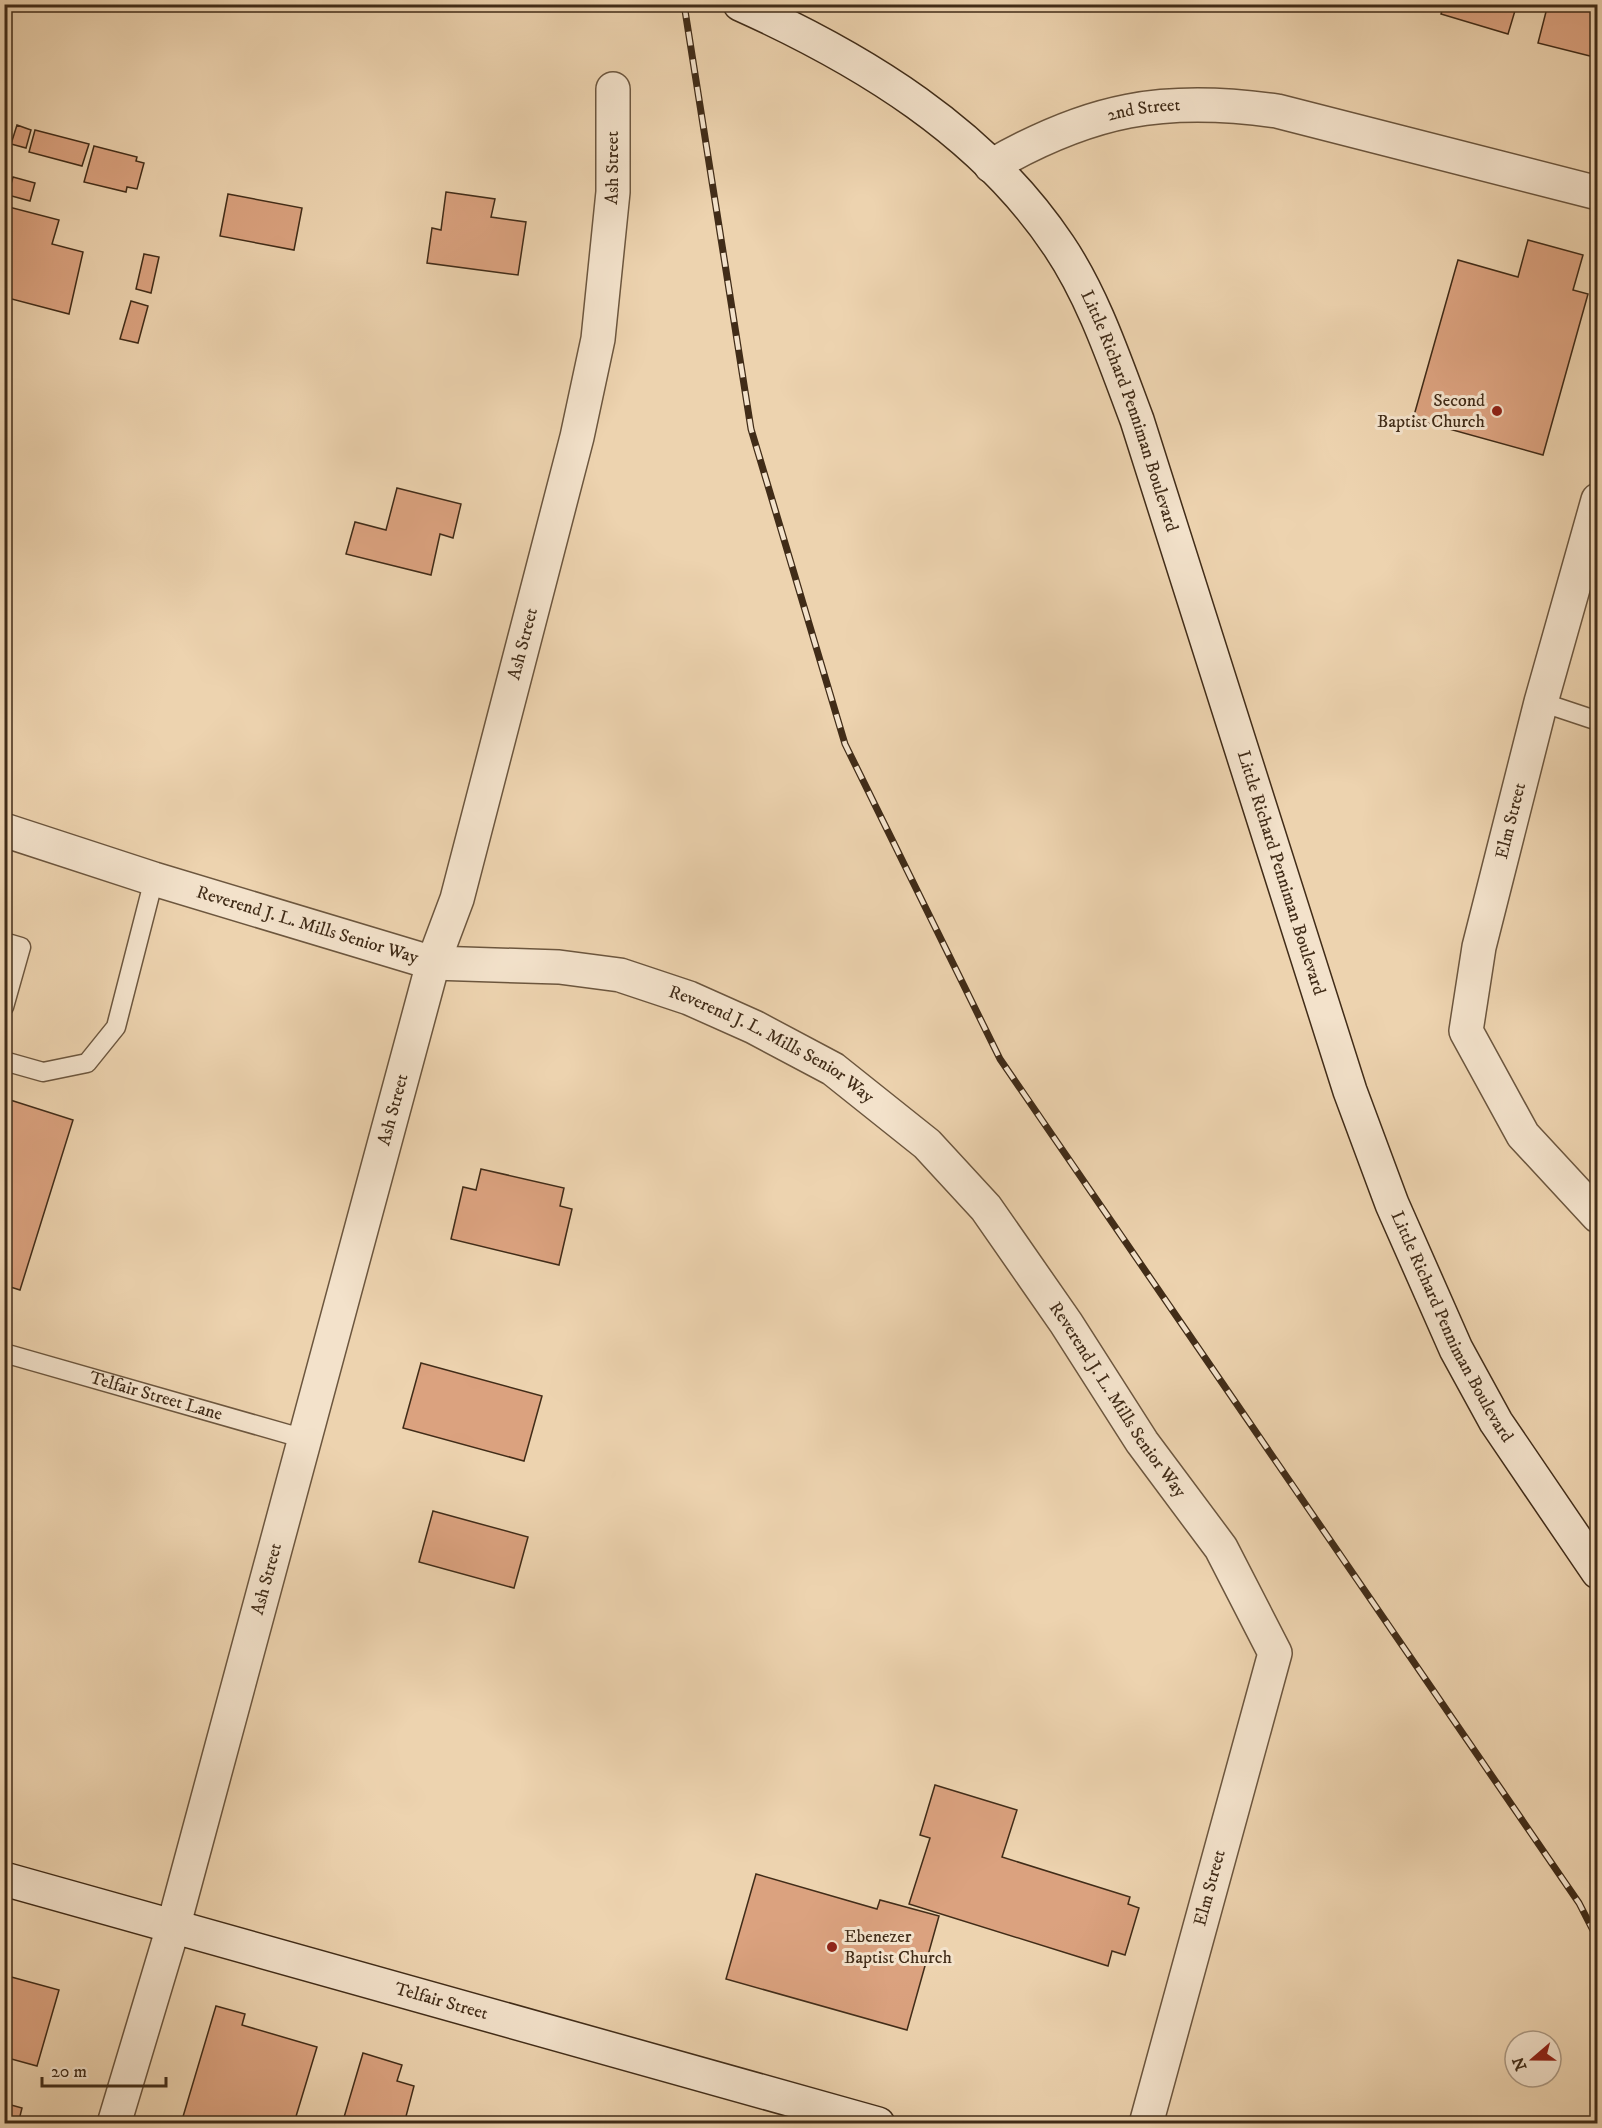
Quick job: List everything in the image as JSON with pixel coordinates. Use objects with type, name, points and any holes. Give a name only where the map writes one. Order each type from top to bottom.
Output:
[{"type":"street","points":[[740,4],[788,26],[886,81],[942,120],[991,166]]},
{"type":"street","name":"Ash Street","points":[[114,2124],[174,1924],[433,963],[458,899],[577,437],[598,339],[613,192],[614,89]]},
{"type":"street","name":"2nd Street","points":[[991,166],[1033,142],[1077,124],[1123,111],[1170,104],[1224,104],[1277,111],[1598,193]]},
{"type":"street","name":"Little Richard Penniman Boulevard","points":[[991,166],[1059,246],[1087,298],[1115,362],[1137,420],[1350,1090],[1396,1215],[1456,1349],[1496,1422],[1598,1572]]},
{"type":"street","name":"Elm Street","points":[[1598,500],[1541,702],[1479,946],[1466,1031],[1523,1135],[1598,1216]]},
{"type":"street","name":"Reverend J. L. Mills Senior Way","points":[[4,830],[154,879],[433,963],[559,967],[620,975],[689,998],[754,1027],[832,1069],[927,1144],[986,1208],[1066,1323],[1142,1442],[1221,1548],[1275,1653]]},
{"type":"street","name":"Elm Street","points":[[1146,2124],[1275,1653]]},
{"type":"street","name":"Telfair Street","points":[[4,1879],[174,1924],[488,2016],[878,2124]]},
{"type":"lane","points":[[1541,702],[1598,722]]},
{"type":"lane","points":[[4,1060],[43,1072],[87,1063],[116,1027],[154,879]]},
{"type":"lane","points":[[4,942],[21,947],[4,1007]]},
{"type":"lane","name":"Telfair Street Lane","points":[[4,1353],[305,1438]]},
{"type":"building","points":[[1444,4],[1517,4],[1508,34],[1441,14]]},
{"type":"building","points":[[1548,4],[1598,4],[1598,58],[1538,43]]},
{"type":"building","points":[[17,125],[31,130],[26,148],[11,144]]},
{"type":"building","points":[[35,130],[89,144],[82,166],[29,152]]},
{"type":"building","points":[[94,146],[137,157],[136,161],[144,163],[137,189],[127,187],[126,192],[84,182]]},
{"type":"building","points":[[13,177],[35,183],[30,201],[8,195]]},
{"type":"building","points":[[4,191],[8,192],[5,206],[59,220],[52,244],[83,252],[69,314],[4,297]]},
{"type":"building","points":[[446,192],[495,199],[491,217],[526,222],[518,275],[427,263],[432,228],[441,230]]},
{"type":"building","points":[[228,194],[302,208],[294,250],[220,236]]},
{"type":"building","points":[[1528,240],[1583,255],[1573,290],[1588,294],[1543,455],[1413,419],[1458,260],[1518,277]]},
{"type":"building","points":[[144,254],[159,257],[151,293],[136,289]]},
{"type":"building","points":[[131,301],[148,306],[138,343],[120,339]]},
{"type":"building","points":[[397,488],[461,504],[453,538],[440,534],[431,575],[346,554],[355,522],[386,530]]},
{"type":"building","points":[[4,1098],[73,1120],[20,1290],[4,1285]]},
{"type":"building","points":[[481,1169],[564,1188],[560,1206],[572,1209],[559,1265],[451,1239],[463,1187],[476,1190]]},
{"type":"building","points":[[421,1363],[542,1396],[524,1461],[403,1428]]},
{"type":"building","points":[[433,1511],[528,1537],[514,1588],[419,1562]]},
{"type":"building","name":"Ebenezer Baptist Church","points":[[935,1785],[1017,1810],[1002,1857],[1130,1897],[1128,1904],[1139,1908],[1125,1955],[1112,1951],[1108,1966],[909,1904],[930,1838],[920,1835]]},
{"type":"building","name":"Ebenezer Baptist Church","points":[[756,1874],[877,1909],[880,1900],[939,1916],[907,2030],[726,1979]]},
{"type":"building","points":[[4,1975],[59,1990],[37,2066],[4,2057]]},
{"type":"building","points":[[216,2006],[245,2014],[242,2025],[317,2047],[294,2123],[280,2119],[279,2124],[196,2124],[182,2120]]},
{"type":"building","points":[[363,2053],[402,2065],[397,2081],[414,2086],[404,2124],[342,2124]]},
{"type":"building","points":[[4,2103],[22,2108],[18,2124],[4,2124]]},
{"type":"railway","points":[[684,4],[751,429],[845,744],[1000,1059],[1579,1903],[1598,1940]]},
{"type":"place","name":"Second Baptist Church","points":[[1497,411]]},
{"type":"place","name":"Ebenezer Baptist Church","points":[[832,1947]]}]
